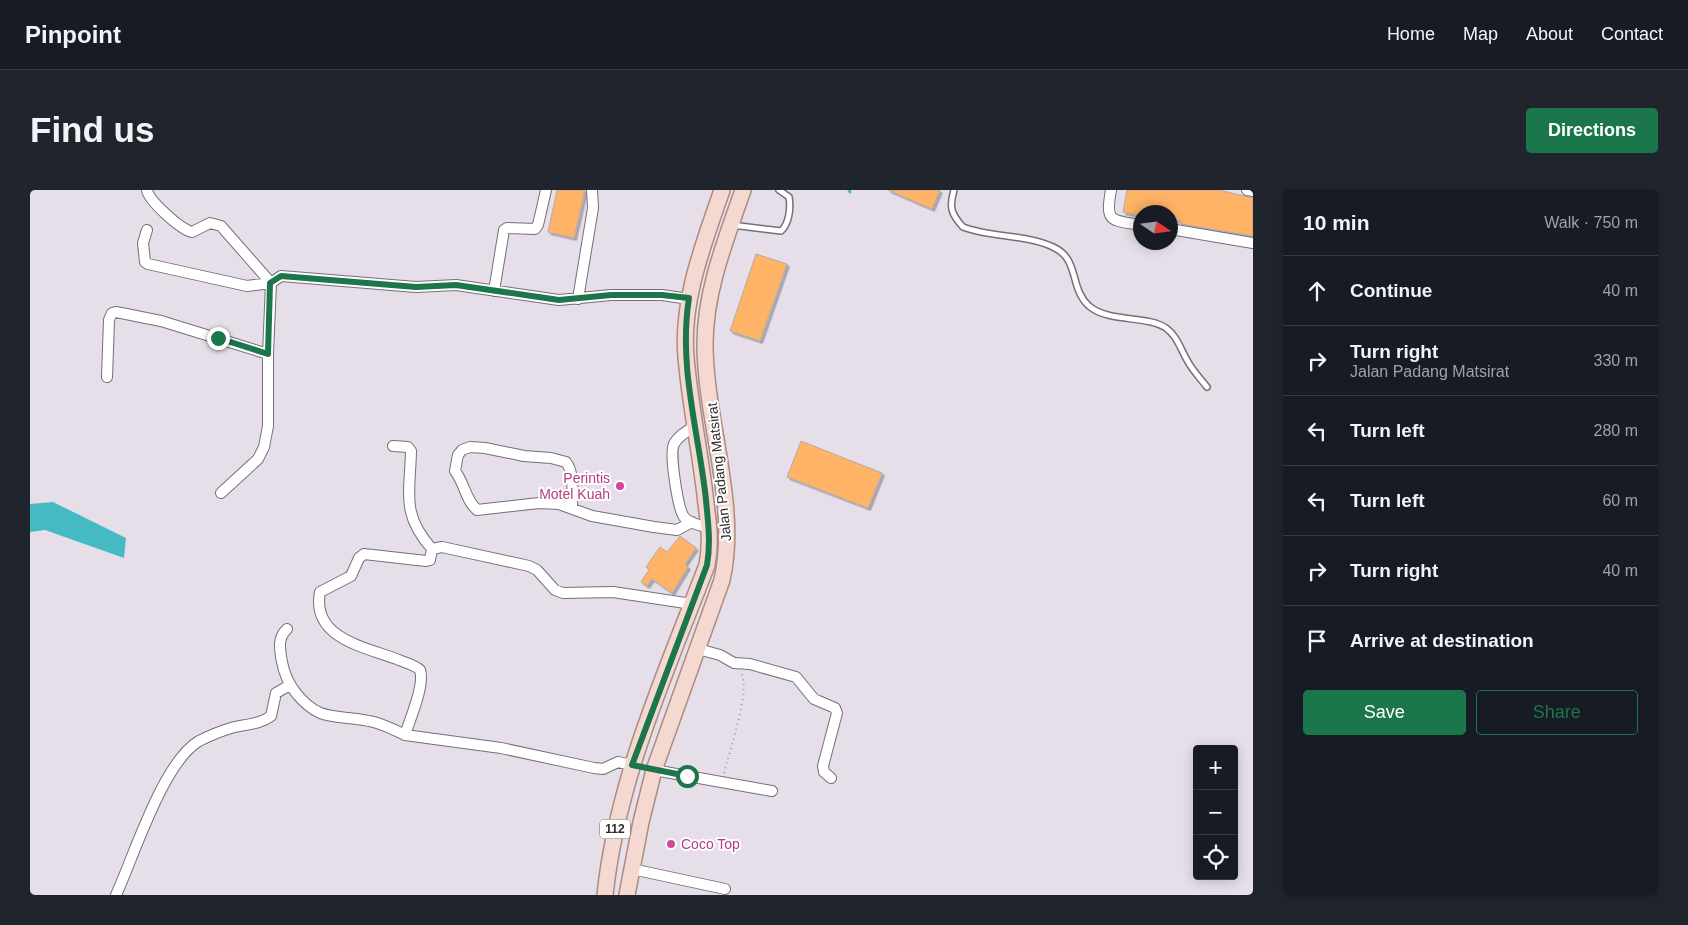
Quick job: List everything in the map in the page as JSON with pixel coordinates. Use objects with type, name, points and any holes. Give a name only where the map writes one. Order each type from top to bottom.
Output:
[{"type":"main road","name":"Jalan Padang Matsirat","points":[[605,895],[612,842],[632,765],[707,565],[710,540],[709,528],[686,356],[685,334],[689,298],[702,248],[722,190]]},
{"type":"main road","name":"Jalan Padang Matsirat","points":[[627,895],[654,770],[722,580],[727,560],[727,525],[705,342],[707,309],[714,281],[743,190]]},
{"type":"main road","points":[[632,765],[654,770]]},
{"type":"street","points":[[147,190],[150,198],[184,230],[192,232],[210,223],[221,226],[270,283],[268,426],[264,446],[258,459],[221,493]]},
{"type":"street","points":[[494,291],[504,230],[507,228],[535,228],[538,225],[546,190]]},
{"type":"street","points":[[578,299],[593,208],[592,190]]},
{"type":"street","points":[[1112,190],[1108,210],[1110,216],[1115,220],[1133,224]]},
{"type":"street","points":[[1246,190],[1253,191]]},
{"type":"street","points":[[146,230],[143,243],[145,262],[148,264],[247,286],[270,283],[275,278],[290,276],[416,287],[456,285],[559,300],[628,295],[689,298]]},
{"type":"street","points":[[1178,231],[1253,243]]},
{"type":"street","points":[[107,377],[109,320],[112,313],[116,312],[161,321],[268,354]]},
{"type":"street","points":[[695,426],[674,443],[671,452],[678,505],[683,516],[692,522],[709,528]]},
{"type":"street","points":[[393,446],[408,448],[411,451],[408,488],[410,512],[418,534],[432,549],[432,556],[430,560],[426,561],[364,554],[359,558],[351,576],[320,592],[317,604],[322,618],[335,634],[420,670],[422,674],[405,735]]},
{"type":"street","points":[[572,508],[571,473],[566,462],[470,447],[462,450],[458,455],[455,470],[465,486],[469,503],[477,510],[539,503],[559,504],[592,516],[677,530],[692,522]]},
{"type":"street","points":[[432,549],[442,547],[528,566],[537,570],[555,590],[563,593],[613,592],[692,604]]},
{"type":"street","points":[[287,629],[280,637],[279,647],[284,670],[290,685],[308,708],[315,712],[376,722],[405,735],[501,748],[594,768],[603,769],[618,762],[632,765]]},
{"type":"street","points":[[698,649],[720,655],[734,663],[750,664],[796,677],[814,699],[835,708],[837,713],[823,766],[824,772],[831,778]]},
{"type":"street","points":[[116,895],[160,796],[173,770],[186,751],[200,741],[232,728],[263,722],[271,716],[276,693],[290,685]]},
{"type":"street","points":[[654,770],[772,791]]},
{"type":"street","points":[[632,869],[725,889]]},
{"type":"lane","points":[[731,225],[781,231],[787,222],[790,205],[789,197],[779,190]]},
{"type":"lane","points":[[954,190],[950,202],[951,212],[964,227],[1041,242],[1056,248],[1069,259],[1078,294],[1092,308],[1112,316],[1164,327],[1175,335],[1190,365],[1207,387]]},
{"type":"path","points":[[722,782],[744,694],[744,678],[734,663]]},
{"type":"water","points":[[53,502],[126,538],[124,558],[45,530],[30,532],[30,504]]},
{"type":"building","points":[[557,190],[585,190],[574,238],[548,232]]},
{"type":"building","points":[[888,190],[940,190],[932,209]]},
{"type":"building","points":[[1127,190],[1219,190],[1253,198],[1253,236],[1181,224],[1181,221],[1178,220],[1178,205],[1133,205],[1133,214],[1123,212]]},
{"type":"building","points":[[756,254],[787,264],[760,341],[730,331]]},
{"type":"building","points":[[801,441],[882,473],[868,508],[787,477]]},
{"type":"building","points":[[680,536],[696,548],[685,564],[688,567],[672,593],[652,579],[647,586],[641,582],[649,570],[646,567],[660,547],[667,552]]},
{"type":"place","name":"Perintis Motel Kuah","points":[[620,486]]},
{"type":"place","name":"Coco Top","points":[[671,844]]},
{"type":"route","points":[[218,338],[268,354],[270,283],[275,278],[281,276],[416,287],[456,285],[559,300],[611,295],[662,295],[689,298],[685,334],[686,356],[689,388],[704,482],[710,553],[632,765],[687,776]]}]
